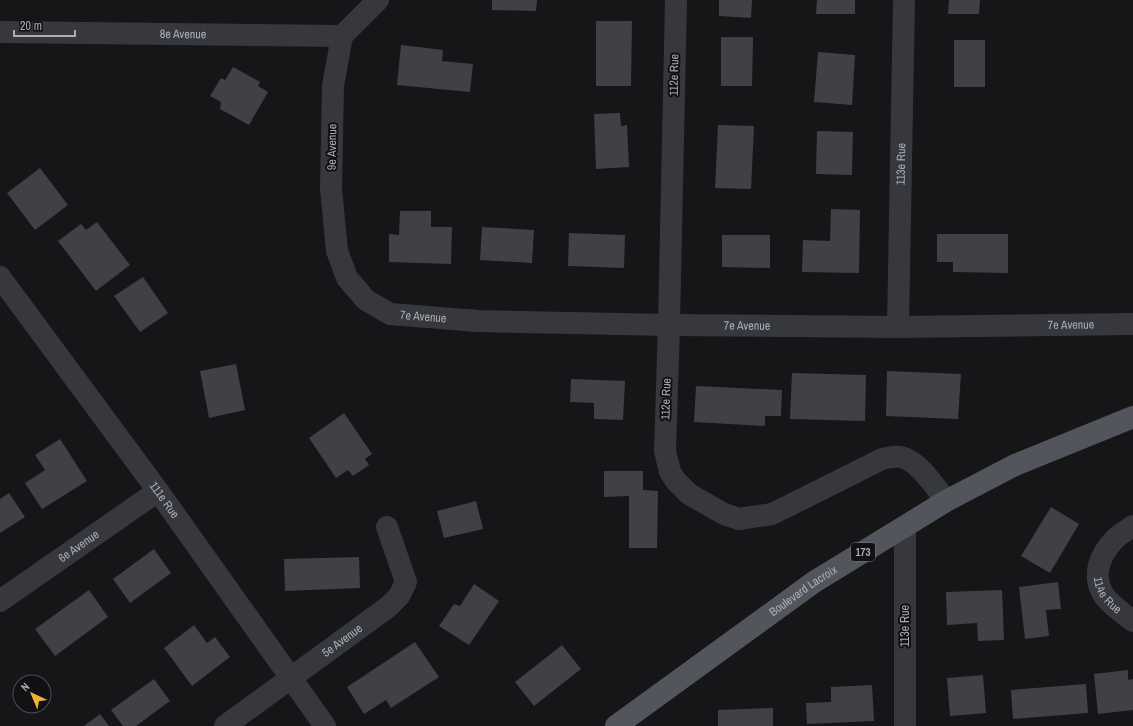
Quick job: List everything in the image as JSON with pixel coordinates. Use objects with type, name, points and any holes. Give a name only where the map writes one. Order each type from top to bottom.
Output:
[{"type":"main road","name":"Boulevard Lacroix","points":[[616,726],[814,582],[946,501],[1015,465],[1133,417]]},
{"type":"street","points":[[342,36],[378,0]]},
{"type":"street","name":"112e Rue","points":[[676,0],[665,451],[670,472],[676,481],[689,494],[724,514],[739,519],[772,514],[891,457],[902,457],[913,462],[946,501]]},
{"type":"street","name":"113e Rue","points":[[898,328],[904,0]]},
{"type":"street","name":"8e Avenue","points":[[0,32],[342,36]]},
{"type":"street","name":"9e Avenue","points":[[342,36],[333,86],[332,204],[337,251],[347,278],[366,300]]},
{"type":"street","name":"111e Rue","points":[[0,277],[158,491],[324,726]]},
{"type":"street","name":"7e Avenue","points":[[366,300],[390,314],[478,320],[669,325],[898,328],[1133,324]]},
{"type":"street","name":"6e Avenue","points":[[0,601],[158,491]]},
{"type":"street","name":"114e Rue","points":[[1133,526],[1116,538],[1104,554],[1098,568],[1097,576],[1099,587],[1106,598],[1133,621]]},
{"type":"street","name":"5e Avenue","points":[[225,726],[388,607],[399,596],[406,582],[386,527]]},
{"type":"street","name":"113e Rue","points":[[905,527],[905,726]]},
{"type":"building","points":[[492,0],[537,0],[536,11],[492,10]]},
{"type":"building","points":[[719,0],[752,0],[751,18],[719,16]]},
{"type":"building","points":[[817,0],[855,0],[855,14],[816,14]]},
{"type":"building","points":[[949,0],[980,0],[979,14],[948,14]]},
{"type":"building","points":[[596,21],[632,21],[631,86],[596,86]]},
{"type":"building","points":[[721,37],[753,37],[752,86],[721,86]]},
{"type":"building","points":[[954,40],[985,40],[985,87],[954,87]]},
{"type":"building","points":[[401,45],[443,50],[442,61],[473,64],[470,92],[397,85]]},
{"type":"building","points":[[818,52],[855,55],[852,105],[814,102]]},
{"type":"building","points":[[233,67],[260,82],[258,86],[268,92],[249,125],[220,109],[221,102],[210,96],[221,78],[225,80]]},
{"type":"building","points":[[620,113],[621,126],[627,125],[629,167],[596,169],[594,114]]},
{"type":"building","points":[[718,125],[754,126],[751,189],[715,188]]},
{"type":"building","points":[[817,131],[853,132],[852,175],[816,174]]},
{"type":"building","points":[[40,168],[68,205],[35,230],[7,193]]},
{"type":"building","points":[[831,209],[860,210],[859,273],[802,272],[803,240],[830,241]]},
{"type":"building","points":[[400,211],[431,211],[431,227],[452,227],[451,264],[389,262],[389,234],[399,235]]},
{"type":"building","points":[[97,222],[130,265],[96,291],[58,241],[81,224],[86,230]]},
{"type":"building","points":[[482,227],[534,230],[532,263],[480,260]]},
{"type":"building","points":[[569,233],[625,235],[624,268],[568,266]]},
{"type":"building","points":[[937,234],[1008,234],[1008,273],[953,272],[953,262],[937,262]]},
{"type":"building","points":[[722,235],[770,235],[770,268],[722,267]]},
{"type":"building","points":[[143,277],[168,313],[140,332],[114,296]]},
{"type":"building","points":[[236,364],[245,410],[209,418],[200,371]]},
{"type":"building","points":[[887,371],[961,374],[958,419],[886,416]]},
{"type":"building","points":[[792,373],[866,375],[865,421],[790,419]]},
{"type":"building","points":[[571,379],[625,381],[623,420],[594,419],[594,403],[570,402]]},
{"type":"building","points":[[696,386],[782,390],[781,416],[765,416],[765,426],[694,422]]},
{"type":"building","points":[[344,413],[372,454],[365,459],[369,465],[353,476],[348,470],[336,478],[309,438]]},
{"type":"building","points":[[60,439],[87,481],[42,509],[25,483],[45,470],[35,455]]},
{"type":"building","points":[[604,471],[643,471],[643,490],[658,491],[657,548],[629,548],[629,496],[604,497]]},
{"type":"building","points":[[9,493],[25,517],[0,533],[0,499]]},
{"type":"building","points":[[476,501],[483,529],[444,538],[437,511]]},
{"type":"building","points":[[1051,507],[1079,524],[1050,573],[1021,556]]},
{"type":"building","points":[[154,549],[171,573],[130,603],[113,579]]},
{"type":"building","points":[[359,557],[360,588],[285,591],[284,559]]},
{"type":"building","points":[[1058,582],[1061,609],[1046,610],[1049,636],[1025,639],[1019,587]]},
{"type":"building","points":[[474,584],[499,601],[469,645],[439,626],[454,604],[460,606]]},
{"type":"building","points":[[89,590],[108,617],[55,656],[35,629]]},
{"type":"building","points":[[1002,590],[1004,640],[978,641],[977,623],[947,625],[946,592]]},
{"type":"building","points":[[194,625],[207,643],[215,637],[230,657],[192,686],[164,648]]},
{"type":"building","points":[[415,642],[439,677],[391,708],[386,700],[364,714],[347,687]]},
{"type":"building","points":[[562,645],[581,669],[534,706],[515,682]]},
{"type":"building","points":[[1128,670],[1128,680],[1133,679],[1133,710],[1098,714],[1094,674]]},
{"type":"building","points":[[983,675],[986,713],[950,716],[947,678]]},
{"type":"building","points":[[154,679],[170,701],[136,726],[123,726],[111,710]]},
{"type":"building","points":[[1086,684],[1088,713],[1013,719],[1011,690]]},
{"type":"building","points":[[872,685],[874,721],[807,724],[806,703],[831,702],[831,687]]},
{"type":"building","points":[[773,708],[773,726],[718,726],[718,710]]},
{"type":"building","points":[[100,714],[109,726],[84,726]]}]
